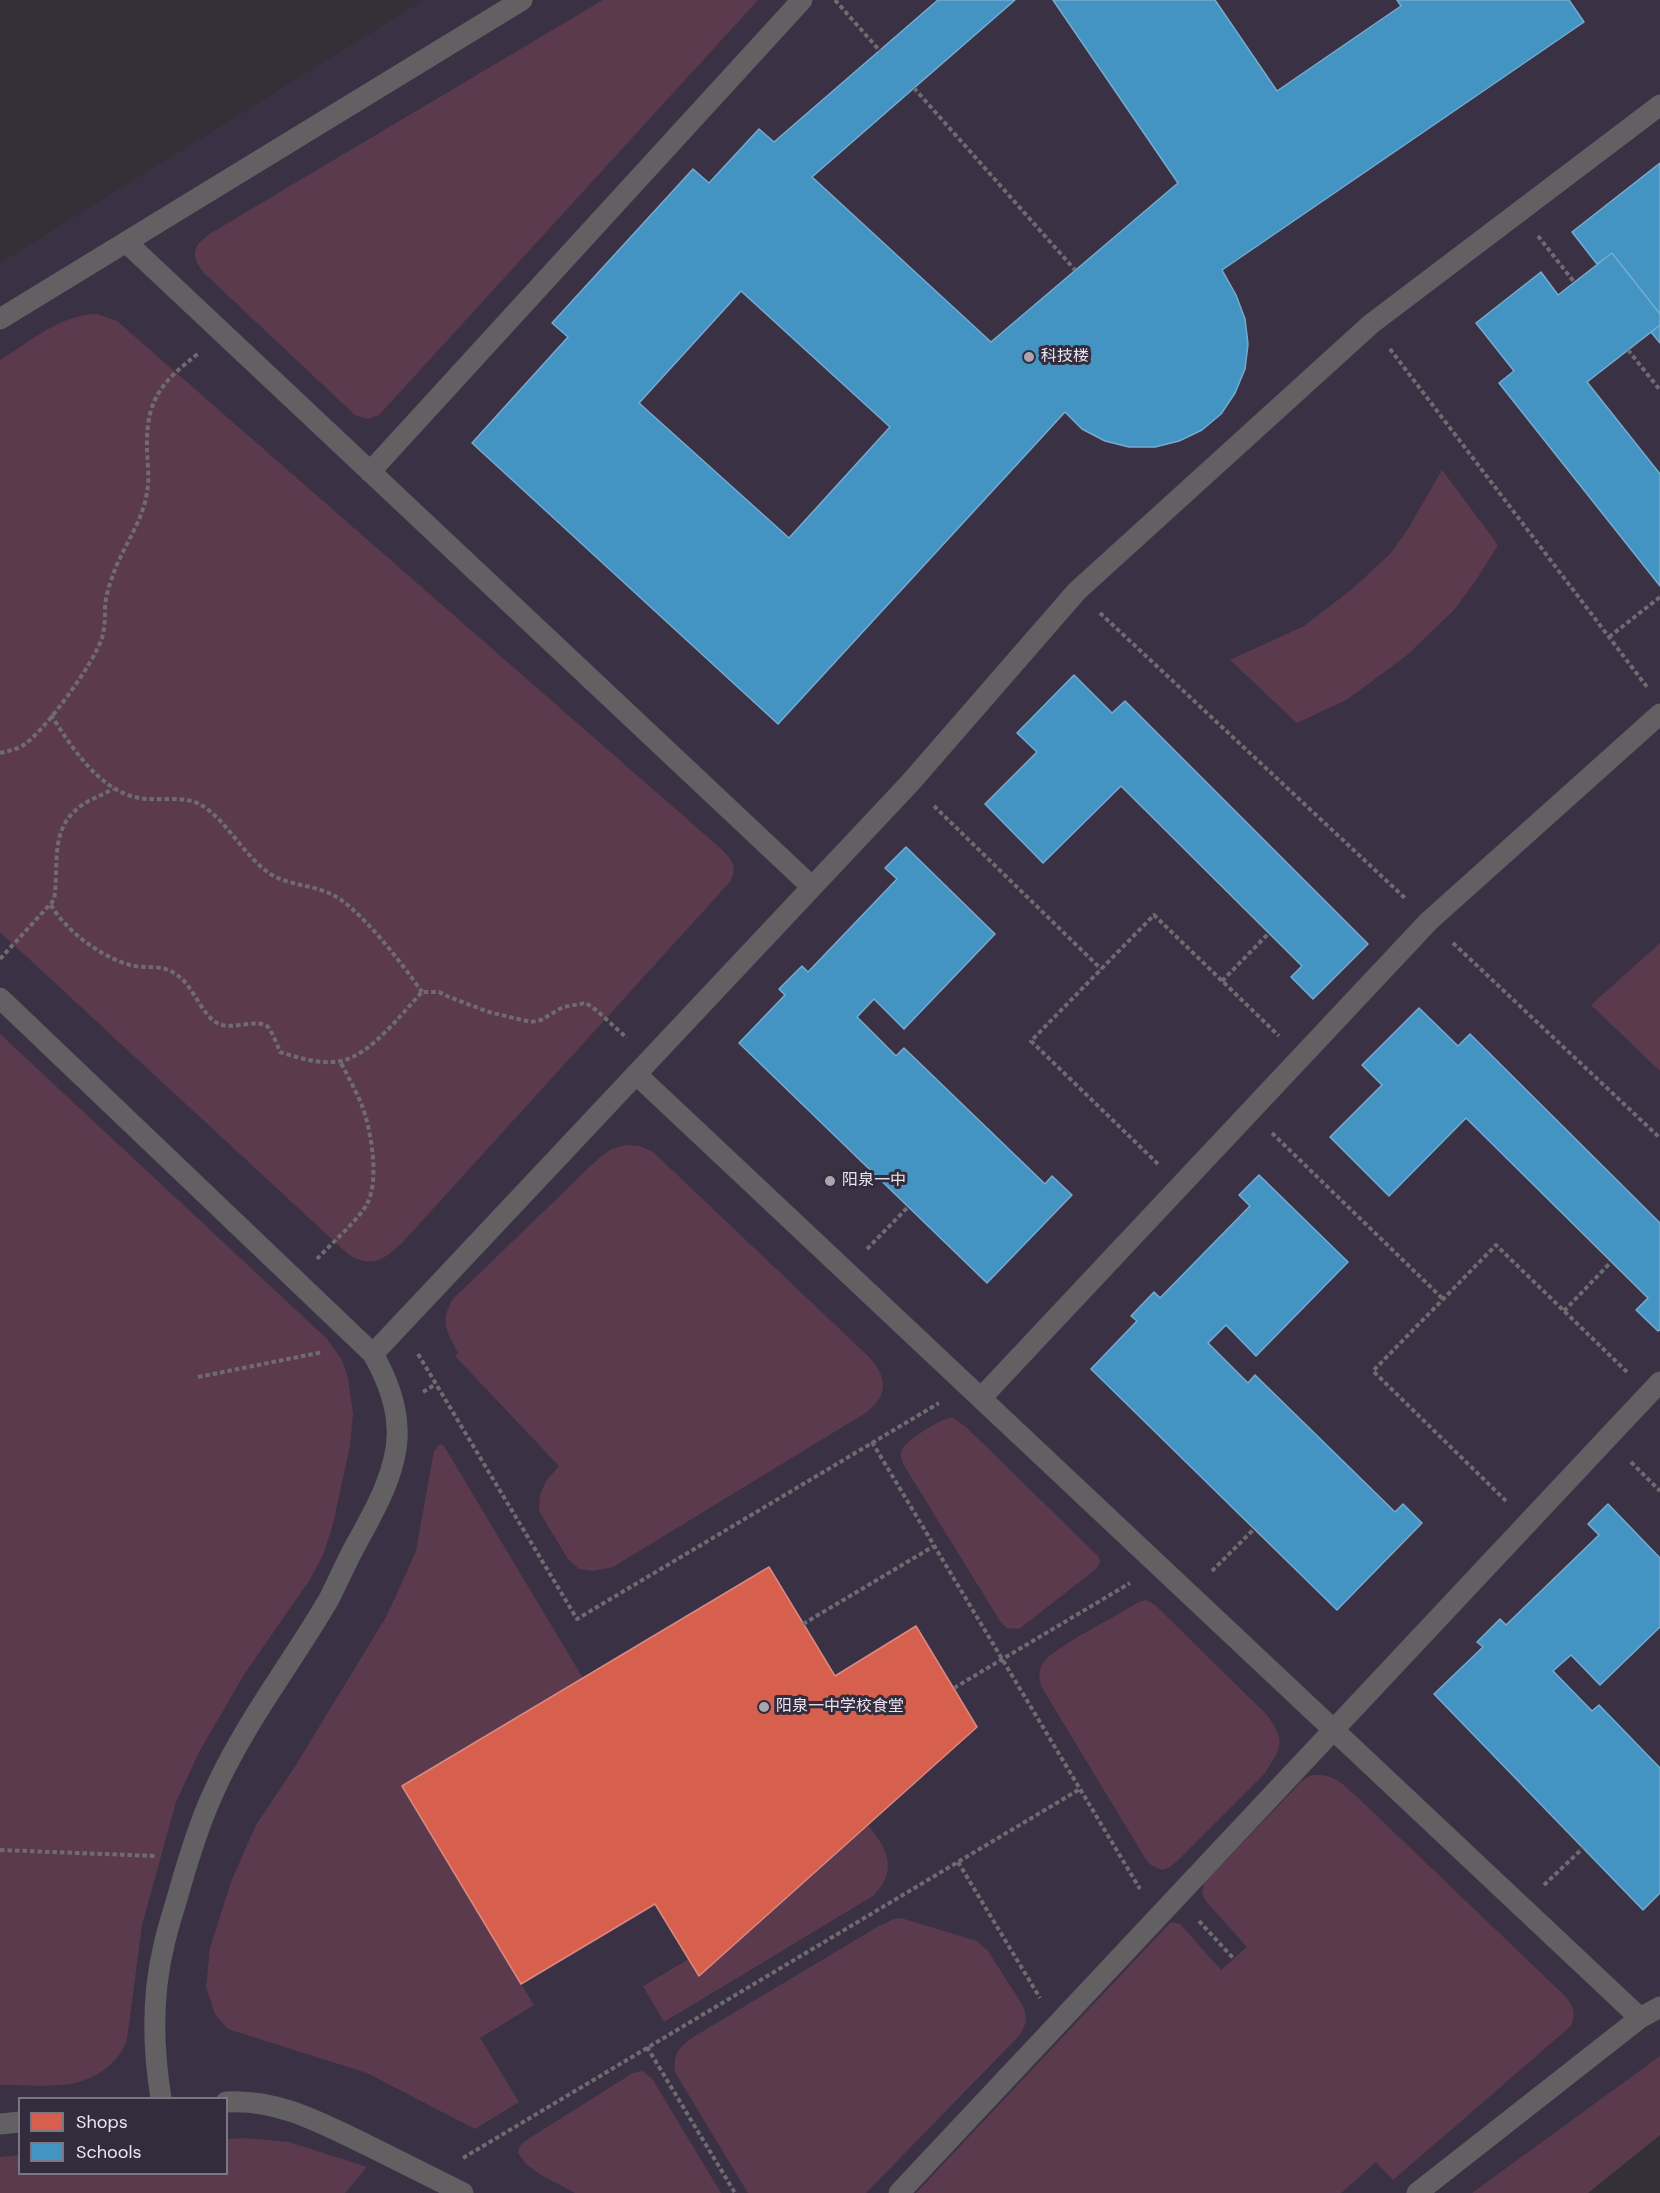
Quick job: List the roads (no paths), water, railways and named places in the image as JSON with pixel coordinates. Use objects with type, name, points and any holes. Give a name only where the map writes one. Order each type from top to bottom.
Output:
[{"type":"lane","points":[[0,319],[522,0]]},
{"type":"lane","points":[[370,472],[802,0]]},
{"type":"lane","points":[[368,1349],[401,1326],[910,783],[1077,591],[1371,324],[1660,105]]},
{"type":"lane","points":[[126,242],[812,887]]},
{"type":"lane","points":[[974,1392],[1181,1186],[1429,921],[1657,705]]},
{"type":"lane","points":[[0,998],[368,1349],[382,1371],[392,1397],[397,1427],[389,1474],[378,1504],[329,1598],[243,1734],[211,1797],[189,1857],[163,1947],[158,1987],[155,2060],[161,2097]]},
{"type":"lane","points":[[643,1066],[846,1271],[1640,2018]]},
{"type":"lane","points":[[899,2193],[1654,1388]]},
{"type":"lane","points":[[1417,2193],[1640,2018],[1660,2007]]},
{"type":"lane","points":[[228,2102],[266,2104],[303,2114],[463,2193]]},
{"type":"lane","points":[[0,2124],[18,2122]]},
{"type":"place","name":"科技楼","points":[[1029,357]]},
{"type":"place","name":"阳泉一中","points":[[830,1181]]},
{"type":"place","name":"阳泉一中学校食堂","points":[[764,1707]]}]
